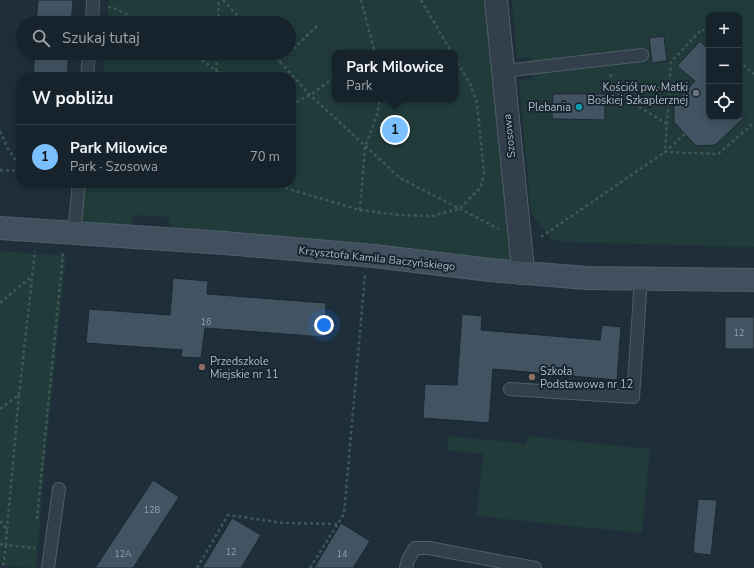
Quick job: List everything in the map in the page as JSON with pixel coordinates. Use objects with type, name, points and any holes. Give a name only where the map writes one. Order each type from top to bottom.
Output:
[{"type":"street","name":"Szosowa","points":[[496,0],[519,235],[521,273]]},
{"type":"street","name":"Krzysztofa Kamila Baczyńskiego","points":[[0,228],[69,241],[374,256],[521,273],[586,278],[641,280],[754,280]]},
{"type":"lane","points":[[92,16],[93,3]]},
{"type":"lane","points":[[503,71],[642,56]]},
{"type":"lane","points":[[87,72],[88,60]]},
{"type":"lane","points":[[69,241],[78,188]]},
{"type":"lane","points":[[510,389],[633,396],[641,280]]},
{"type":"lane","points":[[48,568],[59,489]]},
{"type":"lane","points":[[406,568],[408,560],[415,548],[429,548],[535,568]]},
{"type":"path","points":[[218,16],[219,0]]},
{"type":"path","points":[[223,0],[238,16]]},
{"type":"path","points":[[361,0],[374,49]]},
{"type":"path","points":[[421,0],[450,50]]},
{"type":"path","points":[[93,3],[114,8],[130,16]]},
{"type":"path","points":[[296,46],[319,24]]},
{"type":"path","points":[[665,152],[671,62],[702,29],[706,32]]},
{"type":"path","points":[[201,60],[216,72]]},
{"type":"path","points":[[216,72],[217,60]]},
{"type":"path","points":[[280,62],[289,72]]},
{"type":"path","points":[[285,188],[360,210],[399,215],[432,216],[459,209],[481,187],[484,172],[477,103],[470,84],[458,63]]},
{"type":"path","points":[[742,64],[754,74]]},
{"type":"path","points":[[296,102],[310,95],[332,79]]},
{"type":"path","points":[[296,80],[310,95],[400,178],[510,235],[528,234],[530,243],[665,152],[686,134]]},
{"type":"path","points":[[667,124],[610,89],[669,88]]},
{"type":"path","points":[[360,210],[365,147],[379,102]]},
{"type":"path","points":[[665,152],[718,154],[754,123]]},
{"type":"path","points":[[0,131],[8,149],[16,161]]},
{"type":"path","points":[[0,170],[16,171]]},
{"type":"path","points":[[37,525],[69,241]]},
{"type":"path","points":[[3,568],[35,246]]},
{"type":"path","points":[[310,568],[344,514],[365,271]]},
{"type":"path","points":[[0,303],[32,276]]},
{"type":"path","points":[[0,410],[19,395]]},
{"type":"path","points":[[197,568],[228,515],[284,523],[337,524]]},
{"type":"path","points":[[0,521],[7,530]]},
{"type":"path","points":[[0,544],[35,548],[36,540]]},
{"type":"green space","points":[[109,0],[486,0],[492,73],[512,257],[508,261],[172,230],[168,217],[134,215],[129,228],[87,224],[82,219],[83,196],[86,188],[296,188],[296,72],[103,72],[104,60],[296,60],[296,16],[108,16]]},
{"type":"green space","points":[[512,0],[754,0],[754,247],[565,242],[552,240],[531,213],[519,80],[533,79],[531,57],[517,58]]},
{"type":"green space","points":[[0,251],[66,256],[45,458],[36,568],[0,565]]},
{"type":"green space","points":[[448,436],[526,444],[527,436],[650,449],[642,533],[477,516],[483,454],[447,450]]},
{"type":"building","points":[[38,0],[73,0],[72,16],[37,16]]},
{"type":"building","points":[[664,36],[667,61],[652,63],[649,38]]},
{"type":"building","name":"Kościół pw. Matki Boskiej Szkaplerznej","points":[[700,41],[706,47],[706,120],[742,120],[715,145],[696,146],[674,122],[674,104],[695,81],[677,66]]},
{"type":"building","points":[[34,60],[68,60],[67,72],[33,72]]},
{"type":"building","name":"Plebania","points":[[553,94],[605,94],[605,120],[552,119]]},
{"type":"building","points":[[173,278],[208,281],[207,294],[326,303],[324,337],[205,328],[201,358],[181,357],[182,350],[86,343],[89,309],[170,315]]},
{"type":"building","points":[[462,314],[482,316],[481,330],[600,340],[602,325],[621,327],[617,380],[493,369],[489,423],[423,418],[425,384],[457,385]]},
{"type":"building","points":[[725,317],[754,317],[754,349],[725,349]]},
{"type":"building","points":[[153,480],[179,497],[133,568],[95,568]]},
{"type":"building","points":[[698,499],[717,500],[711,555],[693,553]]},
{"type":"building","points":[[232,518],[261,535],[241,568],[202,568]]},
{"type":"building","points":[[341,523],[370,541],[353,568],[314,568]]},
{"type":"place","name":"Kościół pw. Matki Boskiej Szkaplerznej","points":[[696,93]]},
{"type":"place","name":"Plebania","points":[[579,107]]},
{"type":"place","name":"Park Milowice","points":[[395,130]]},
{"type":"place","name":"Przedszkole Miejskie nr 11","points":[[202,367]]},
{"type":"place","name":"Szkoła Podstawowa nr 12","points":[[532,377]]}]
